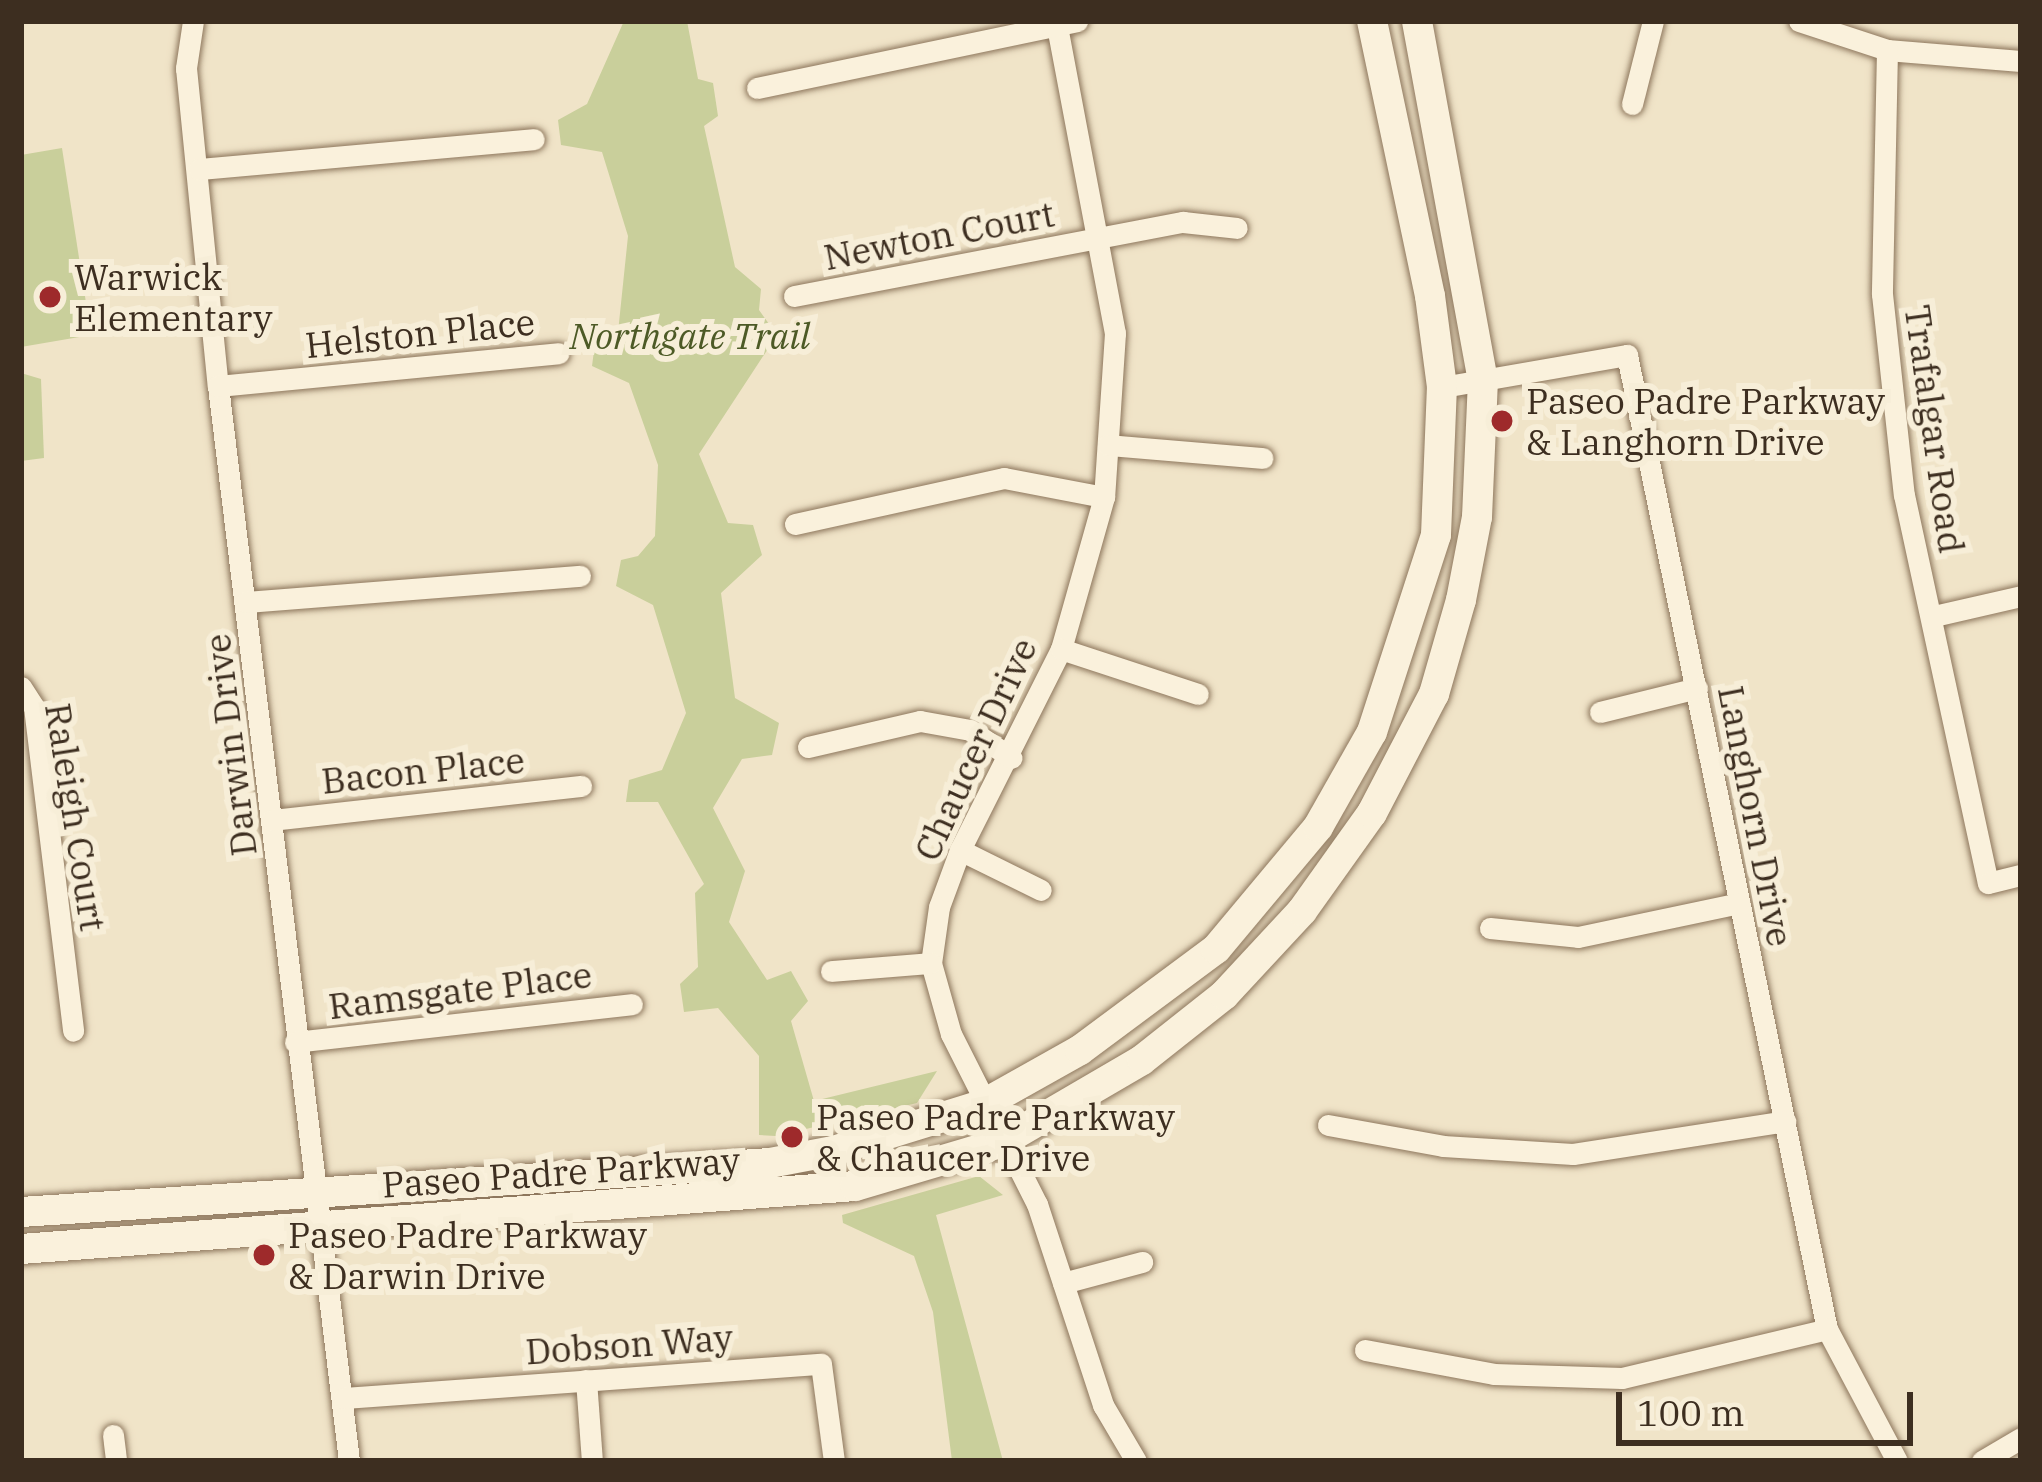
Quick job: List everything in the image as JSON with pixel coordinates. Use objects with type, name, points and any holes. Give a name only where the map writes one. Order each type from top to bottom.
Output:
[{"type":"main road","name":"Paseo Padre Parkway","points":[[21,1213],[770,1163],[982,1105],[1080,1050],[1216,949],[1318,827],[1372,732],[1414,614],[1440,509],[1442,387],[1372,21]]},
{"type":"main road","name":"Paseo Padre Parkway","points":[[21,1249],[784,1197],[856,1186],[1000,1142],[1142,1060],[1224,995],[1301,911],[1372,813],[1434,694],[1461,600],[1477,517],[1483,381],[1417,21]]},
{"type":"street","name":"Darwin Drive","points":[[193,21],[186,68],[200,169],[218,386],[349,1461]]},
{"type":"street","points":[[1632,104],[1653,21]]},
{"type":"street","points":[[1799,21],[1886,50],[2021,61]]},
{"type":"street","points":[[758,88],[1064,22]]},
{"type":"street","name":"Chaucer Drive","points":[[1064,22],[1115,333],[1104,497],[1061,649],[1012,758],[960,850],[939,907],[932,963],[982,1105],[1037,1204],[1103,1405],[1136,1461]]},
{"type":"street","name":"Trafalgar Road","points":[[1886,50],[1882,294],[1904,495],[1934,616],[1988,883],[2021,875]]},
{"type":"street","points":[[200,169],[534,139]]},
{"type":"street","name":"Newton Court","points":[[794,296],[1183,222],[1237,228]]},
{"type":"street","name":"Helston Place","points":[[218,386],[558,353]]},
{"type":"street","name":"Langhorn Drive","points":[[1442,387],[1628,355],[1827,1329],[1897,1461]]},
{"type":"street","points":[[1108,445],[1262,458]]},
{"type":"street","points":[[794,524],[1004,478],[1104,497]]},
{"type":"street","points":[[247,602],[580,576]]},
{"type":"street","points":[[1934,616],[2021,596]]},
{"type":"street","points":[[1061,649],[1198,694]]},
{"type":"street","name":"Raleigh Court","points":[[21,686],[34,707],[73,1030]]},
{"type":"street","points":[[1600,712],[1697,688]]},
{"type":"street","points":[[808,747],[920,721],[970,730],[1012,758]]},
{"type":"street","name":"Bacon Place","points":[[272,820],[581,786]]},
{"type":"street","points":[[960,850],[1041,890]]},
{"type":"street","points":[[1490,928],[1578,937],[1739,904]]},
{"type":"street","points":[[831,971],[932,963]]},
{"type":"street","name":"Ramsgate Place","points":[[295,1042],[632,1004]]},
{"type":"street","points":[[1328,1125],[1443,1146],[1573,1154],[1785,1121]]},
{"type":"street","points":[[1063,1283],[1142,1262]]},
{"type":"street","points":[[1365,1350],[1494,1374],[1622,1378],[1827,1329]]},
{"type":"street","name":"Dobson Way","points":[[344,1398],[821,1364],[834,1461]]},
{"type":"street","points":[[586,1380],[592,1461]]},
{"type":"street","points":[[113,1435],[116,1461]]},
{"type":"street","points":[[1982,1461],[2021,1438]]},
{"type":"green space","name":"Northgate Trail","points":[[624,21],[687,21],[698,79],[713,83],[718,116],[704,126],[735,267],[761,289],[759,310],[777,335],[699,454],[728,523],[753,525],[762,555],[721,593],[735,698],[779,723],[772,755],[742,759],[713,808],[745,871],[729,922],[767,980],[791,971],[808,1001],[791,1021],[814,1101],[937,1071],[917,1103],[776,1136],[759,1135],[759,1056],[718,1008],[684,1012],[680,984],[698,967],[695,893],[704,884],[658,802],[626,802],[629,780],[662,770],[686,713],[653,605],[616,586],[621,560],[638,556],[655,536],[658,465],[629,383],[592,366],[595,343],[617,342],[628,236],[602,152],[561,145],[558,120],[587,104]]},
{"type":"green space","points":[[62,148],[91,335],[21,347],[21,155]]},
{"type":"green space","points":[[21,373],[41,379],[44,458],[21,461]]},
{"type":"green space","points":[[979,1176],[1003,1195],[936,1215],[1003,1461],[952,1461],[933,1312],[914,1256],[843,1223],[842,1215]]},
{"type":"place","name":"Warwick Elementary","points":[[50,297]]},
{"type":"place","name":"Paseo Padre Parkway & Langhorn Drive","points":[[1502,421]]},
{"type":"place","name":"Paseo Padre Parkway & Chaucer Drive","points":[[792,1137]]},
{"type":"place","name":"Paseo Padre Parkway & Darwin Drive","points":[[264,1255]]}]
